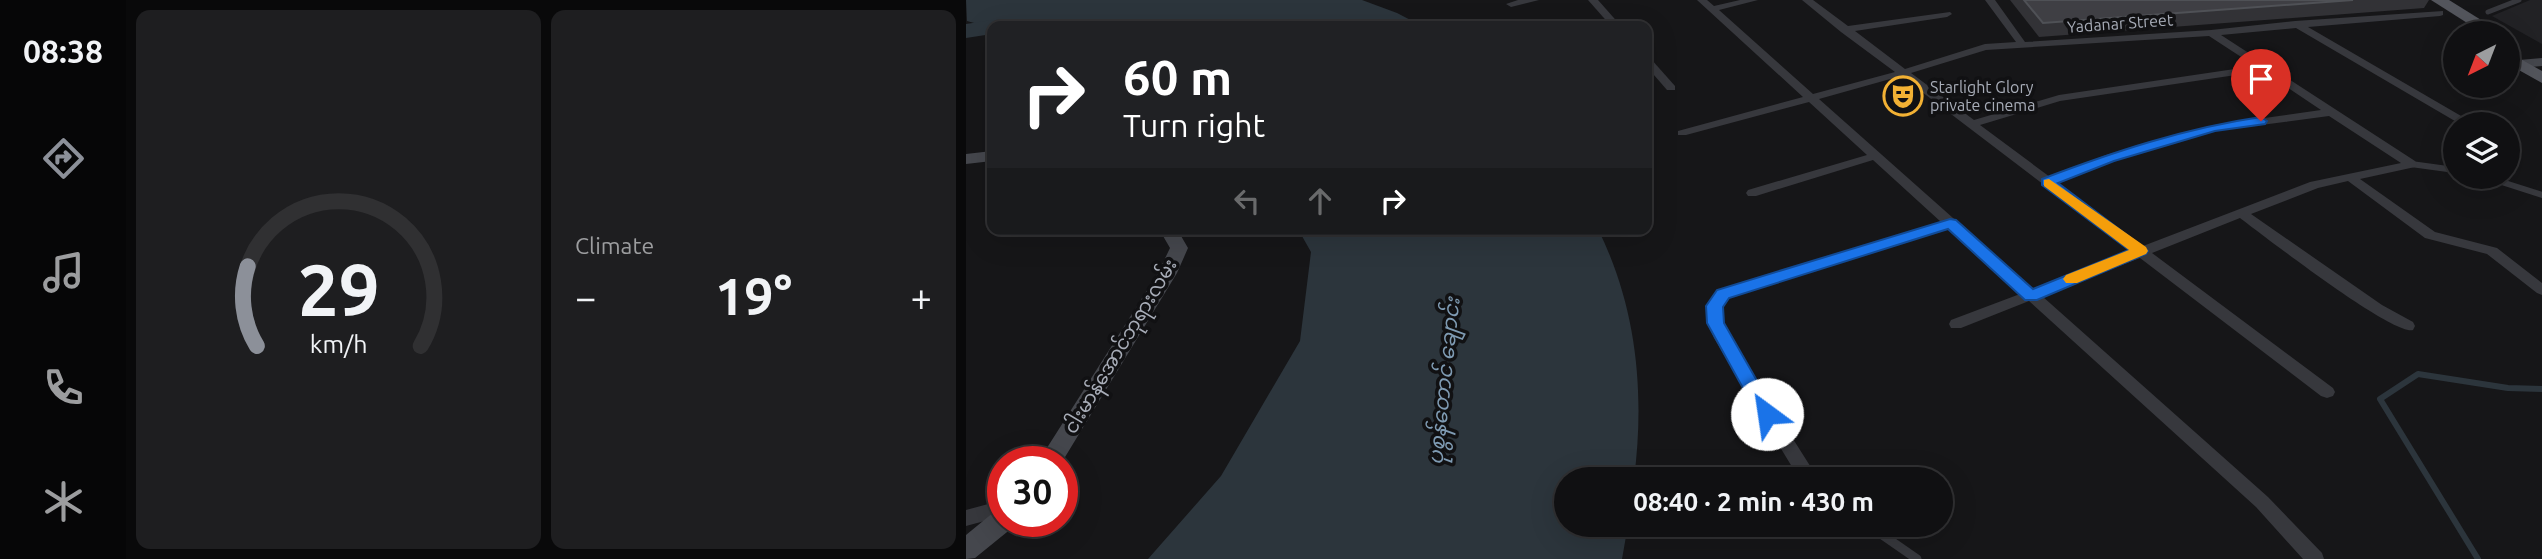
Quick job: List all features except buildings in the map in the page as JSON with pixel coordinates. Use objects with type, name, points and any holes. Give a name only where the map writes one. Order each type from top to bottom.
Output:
[{"type":"main road","points":[[2420,0],[2470,21]]},
{"type":"main road","points":[[2439,6],[2457,21]]},
{"type":"main road","points":[[2520,48],[2542,62]]},
{"type":"main road","points":[[2520,64],[2542,78]]},
{"type":"street","points":[[1511,4],[1534,0]]},
{"type":"street","points":[[1593,0],[1612,21]]},
{"type":"street","points":[[1706,5],[1753,0]]},
{"type":"street","points":[[1807,0],[2327,392]]},
{"type":"street","points":[[1990,0],[2023,45]]},
{"type":"street","points":[[1706,5],[2262,502],[2315,559]]},
{"type":"street","name":"Yadanar Street","points":[[1682,132],[1902,73],[1985,47],[2211,33],[2439,6]]},
{"type":"street","points":[[1844,30],[1947,14]]},
{"type":"street","points":[[2295,24],[2447,112]]},
{"type":"street","points":[[2211,33],[2411,164]]},
{"type":"street","points":[[2520,60],[2542,62]]},
{"type":"street","points":[[1652,67],[1671,88]]},
{"type":"street","points":[[1972,124],[2059,98],[2265,68]]},
{"type":"street","points":[[2047,182],[2110,158],[2214,128],[2331,112]]},
{"type":"street","points":[[1752,193],[1875,156]]},
{"type":"street","points":[[966,159],[987,157]]},
{"type":"street","points":[[1956,324],[2314,185],[2411,164]]},
{"type":"street","points":[[2350,177],[2430,235],[2492,251],[2542,290]]},
{"type":"street","points":[[2240,212],[2377,309],[2408,326]]},
{"type":"street","points":[[1801,467],[1728,348],[1716,323],[1714,306],[1718,299],[1723,294],[1950,223]]},
{"type":"street","name":"ငါးမာန်အောင်ဘုရားလမ်း","points":[[1060,446],[1167,273],[1179,248],[1171,235]]},
{"type":"street","points":[[966,518],[987,512]]},
{"type":"street","points":[[966,550],[987,533]]},
{"type":"lane","points":[[2488,12],[2519,0]]},
{"type":"lane","points":[[2411,164],[2443,168]]},
{"type":"lane","points":[[2520,188],[2542,195]]},
{"type":"lane","points":[[1885,537],[1917,559]]},
{"type":"shaded area","points":[[2530,0],[2542,0],[2542,44],[2520,32],[2520,21],[2501,21],[2492,16]]},
{"type":"water","points":[[966,0],[1362,0],[1412,21],[987,21],[987,27],[967,21]]},
{"type":"water","name":"ပုစွန်တောင် ချောင်း","points":[[1301,235],[1601,235],[1622,289],[1635,351],[1638,383],[1635,467],[1554,467],[1554,537],[1626,537],[1622,559],[1148,559],[1221,476],[1300,341],[1311,252]]},
{"type":"waterway","points":[[966,31],[987,28]]},
{"type":"waterway","points":[[2478,559],[2380,399],[2418,374],[2508,388],[2542,389]]},
{"type":"slow traffic","points":[[2049,183],[2140,251],[2071,279]]},
{"type":"place","name":"Starlight Glory private cinema","points":[[1903,96]]},
{"type":"route","points":[[1767,414],[1716,323],[1714,306],[1723,294],[1950,223],[2031,296],[2140,251],[2047,182],[2110,158],[2188,135],[2261,121]]}]
